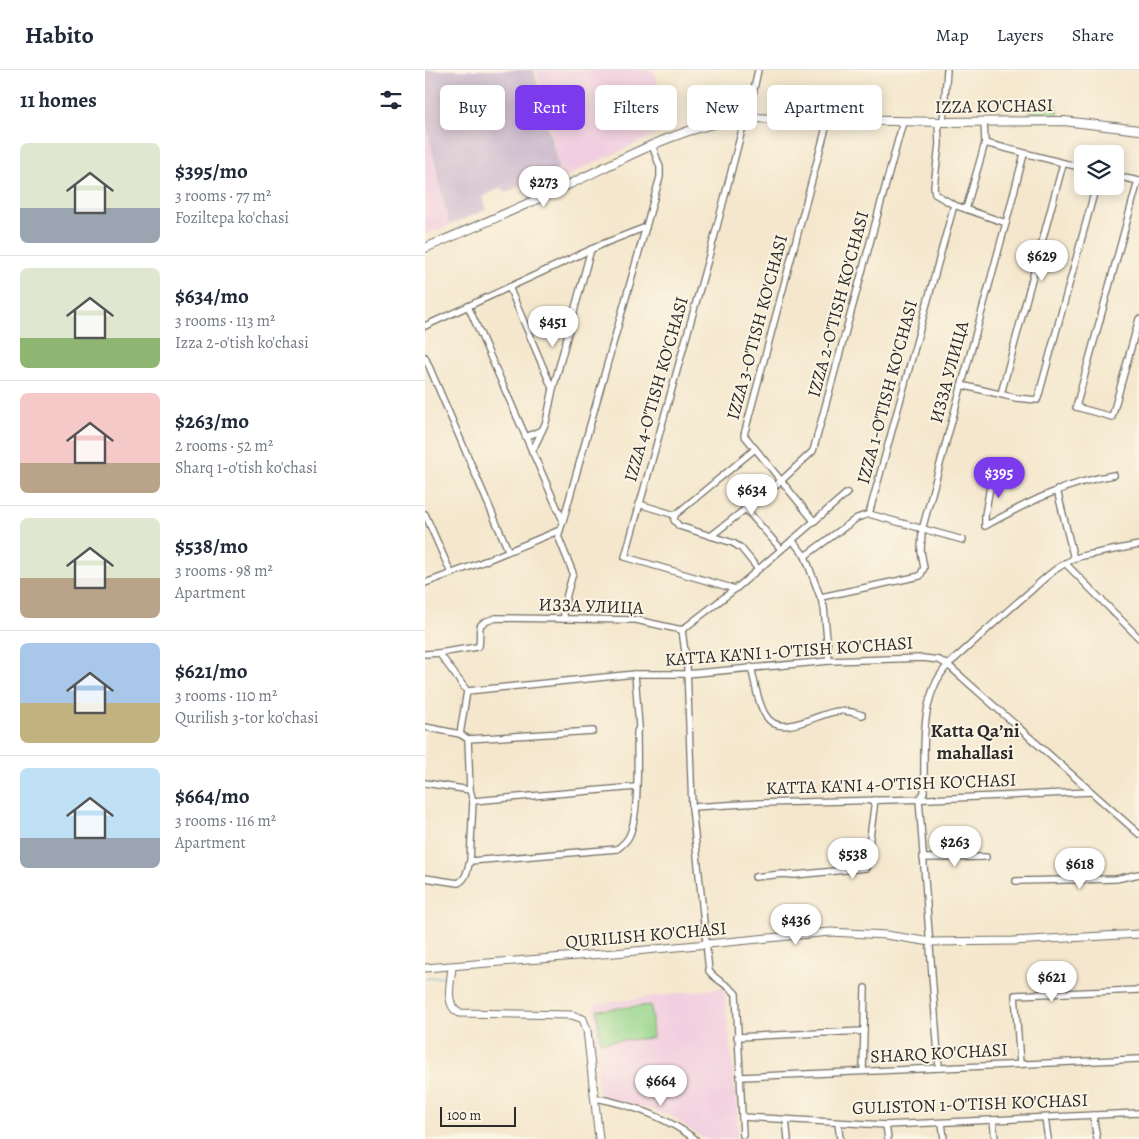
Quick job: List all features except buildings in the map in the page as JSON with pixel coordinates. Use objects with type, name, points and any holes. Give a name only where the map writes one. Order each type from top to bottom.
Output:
[{"type":"main road","name":"IZZA KO'CHASI","points":[[882,121],[1077,121],[1139,130]]},
{"type":"main road","name":"IZZA KO'CHASI","points":[[425,248],[559,189],[651,145],[690,130]]},
{"type":"street","name":"IZZA 4-O'TISH KO'CHASI","points":[[754,85],[758,70]]},
{"type":"street","points":[[947,70],[934,191],[937,197],[953,205],[1006,224]]},
{"type":"street","points":[[966,209],[985,143],[984,121]]},
{"type":"street","name":"IZZA 2-O'TISH KO'CHASI","points":[[711,536],[781,481],[813,451],[903,122]]},
{"type":"street","name":"IZZA 4-O'TISH KO'CHASI","points":[[735,589],[625,557],[743,130]]},
{"type":"street","name":"IZZA 3-O'TISH KO'CHASI","points":[[814,521],[744,435],[825,130]]},
{"type":"street","points":[[985,143],[1074,166]]},
{"type":"street","points":[[564,619],[565,605],[573,573],[558,536],[660,177],[661,167],[651,145]]},
{"type":"street","name":"ИЗЗА УЛИЦА","points":[[821,597],[920,576],[924,568],[921,551],[922,530],[1024,154]]},
{"type":"street","points":[[1001,394],[1063,164]]},
{"type":"street","points":[[1124,178],[1138,181],[1076,407],[1112,417],[1139,319]]},
{"type":"street","points":[[961,384],[1017,398],[1037,399],[1094,195]]},
{"type":"street","name":"IZZA 1-O'TISH KO'CHASI","points":[[869,514],[953,205]]},
{"type":"street","points":[[425,326],[591,249],[646,227]]},
{"type":"street","points":[[533,452],[546,422],[553,388],[591,249]]},
{"type":"street","points":[[509,287],[553,388]]},
{"type":"street","points":[[468,306],[563,521]]},
{"type":"street","points":[[425,357],[509,550]]},
{"type":"street","points":[[526,438],[542,430]]},
{"type":"street","points":[[755,449],[675,515],[674,520],[679,526],[741,548],[758,569]]},
{"type":"street","points":[[993,470],[985,515],[985,526],[1025,503],[1057,490],[1089,479],[1114,475]]},
{"type":"street","points":[[1057,490],[1073,559]]},
{"type":"street","points":[[743,1135],[736,994],[712,976],[709,971],[692,807],[686,674],[682,630],[735,589],[847,493]]},
{"type":"street","points":[[639,504],[675,515]]},
{"type":"street","points":[[745,508],[781,549]]},
{"type":"street","points":[[425,514],[451,574]]},
{"type":"street","points":[[805,556],[857,518],[869,514],[963,540]]},
{"type":"street","points":[[425,583],[560,530]]},
{"type":"street","points":[[792,540],[805,556],[821,597],[824,608],[829,661]]},
{"type":"street","points":[[939,1068],[919,799],[924,794],[924,724],[936,682],[939,675],[948,665],[1033,589],[1065,564],[1073,559],[1139,545]]},
{"type":"street","points":[[1065,564],[1139,638]]},
{"type":"street","name":"ИЗЗА УЛИЦА","points":[[439,653],[477,647],[480,641],[480,625],[482,622],[497,618],[636,620],[682,630]]},
{"type":"street","points":[[425,654],[439,653],[467,691],[460,734]]},
{"type":"street","name":"KATTA KA'NI 1-O'TISH KO'CHASI","points":[[467,691],[635,674],[686,674],[829,661],[923,658],[939,660],[948,665],[1139,834]]},
{"type":"street","points":[[751,667],[764,712],[773,722],[783,725],[795,725],[839,710],[862,715]]},
{"type":"street","points":[[469,862],[617,848],[624,844],[631,830],[636,787],[637,732],[639,727],[635,674]]},
{"type":"street","points":[[425,727],[460,734],[469,739],[593,731]]},
{"type":"street","points":[[425,878],[458,883],[463,881],[466,875],[469,862],[473,801],[470,790],[469,739]]},
{"type":"street","points":[[425,783],[470,790]]},
{"type":"street","points":[[473,801],[636,787]]},
{"type":"street","name":"KATTA KA'NI 4-O'TISH KO'CHASI","points":[[692,807],[1091,792]]},
{"type":"street","points":[[755,877],[866,868],[875,800]]},
{"type":"street","points":[[923,858],[986,857]]},
{"type":"street","points":[[1016,881],[1116,879],[1139,874]]},
{"type":"street","name":"QURILISH KO'CHASI","points":[[425,968],[706,945],[830,932],[886,935],[931,942],[1013,941],[1139,934]]},
{"type":"street","points":[[452,967],[450,1005],[453,1010],[464,1014],[572,1015],[580,1017],[585,1022],[596,1098],[599,1139]]},
{"type":"street","points":[[863,1071],[865,988]]},
{"type":"street","points":[[1020,1064],[1015,995],[1139,990]]},
{"type":"street","points":[[737,1037],[864,1031]]},
{"type":"street","name":"SHARQ KO'CHASI","points":[[739,1077],[1139,1059]]},
{"type":"street","points":[[596,1098],[651,1113],[695,1139]]},
{"type":"street","name":"GULISTON 1-O'TISH KO'CHASI","points":[[742,1117],[886,1125],[1139,1113]]},
{"type":"street","points":[[1093,1115],[1097,1139]]},
{"type":"street","points":[[1045,1118],[1047,1139]]},
{"type":"street","points":[[786,1120],[788,1139]]},
{"type":"street","points":[[993,1120],[995,1139]]},
{"type":"street","points":[[838,1123],[840,1139]]},
{"type":"street","points":[[941,1123],[944,1139]]},
{"type":"street","points":[[886,1125],[889,1139]]},
{"type":"shaded area","points":[[425,70],[534,70],[538,85],[515,85],[515,130],[549,130],[559,168],[506,193],[502,187],[482,197],[486,210],[449,225],[425,119]]},
{"type":"shaded area","points":[[537,70],[653,70],[659,85],[595,85],[595,130],[665,130],[562,178],[551,130],[585,130],[585,85],[540,85]]},
{"type":"shaded area","points":[[425,121],[449,226],[425,234]]},
{"type":"shaded area","points":[[724,988],[738,1121],[737,1139],[705,1139],[671,1116],[598,1094],[594,1004]]},
{"type":"green space","points":[[1034,102],[1056,103],[1059,114],[1029,114]]},
{"type":"green space","points":[[651,1005],[653,1038],[600,1042],[597,1010]]},
{"type":"waterway","points":[[425,979],[447,976]]},
{"type":"district","name":"Katta Qaʼni mahallasi","points":[[975,742]]}]
